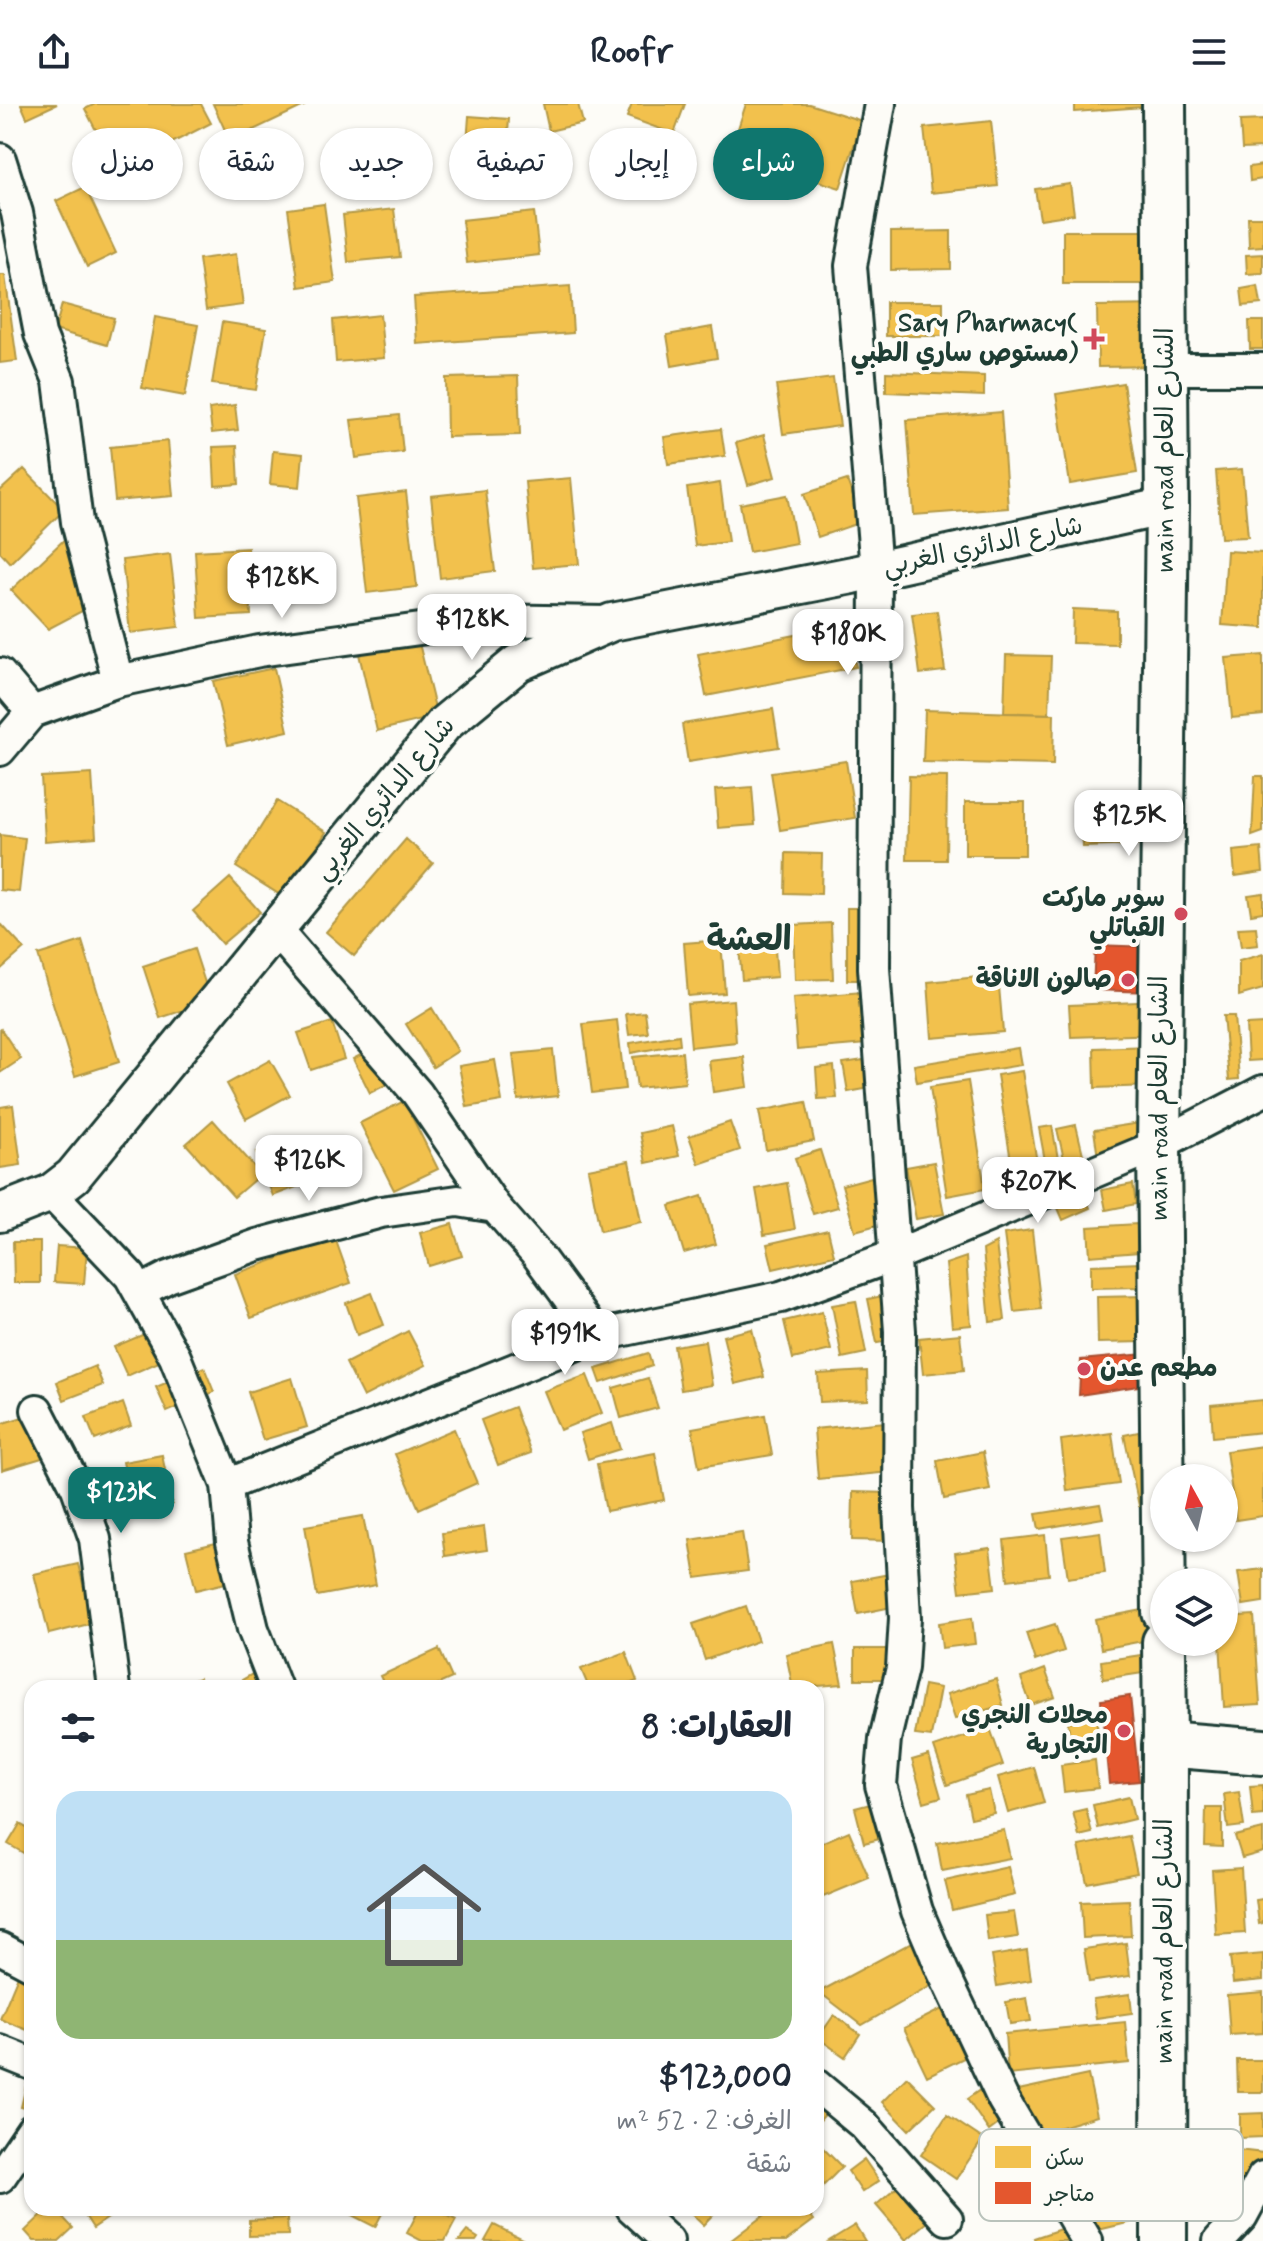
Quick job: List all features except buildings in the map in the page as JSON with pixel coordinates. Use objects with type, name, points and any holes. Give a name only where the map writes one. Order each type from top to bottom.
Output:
[{"type":"main road","name":"main road الشارع العام","points":[[1164,104],[1167,506],[1159,1145],[1164,1568]]},
{"type":"main road","name":"main road الشارع العام","points":[[1164,1656],[1164,2129]]},
{"type":"main road","points":[[1165,1744],[1263,1752]]},
{"type":"main road","name":"main road الشارع العام","points":[[1164,2221],[1164,2241]]},
{"type":"street","points":[[880,104],[851,266],[876,570],[874,968],[896,1255],[899,1508],[905,1618],[902,1668],[885,1739],[881,1785],[917,1911],[1003,2099],[1021,2129]]},
{"type":"street","points":[[0,159],[17,213],[40,334],[59,381],[77,522],[118,681]]},
{"type":"street","points":[[1166,369],[1263,369]]},
{"type":"street","name":"شارع الدائري الغربي","points":[[0,1213],[51,1193],[89,1157],[444,724],[518,663],[612,622],[876,570],[1167,506]]},
{"type":"street","points":[[0,717],[32,712],[118,681],[259,651],[486,620],[612,622]]},
{"type":"street","points":[[0,674],[32,712]]},
{"type":"street","points":[[0,750],[32,712]]},
{"type":"street","points":[[275,929],[417,1093],[495,1207],[538,1256],[597,1336]]},
{"type":"street","points":[[227,1485],[597,1336],[781,1297],[896,1255],[1159,1145],[1263,1091]]},
{"type":"street","points":[[51,1193],[130,1276],[175,1357],[227,1485],[232,1542],[253,1629],[273,1680]]},
{"type":"street","points":[[139,1292],[168,1277],[257,1245],[381,1212],[458,1201],[495,1207]]},
{"type":"street","points":[[37,1410],[77,1488],[95,1539],[113,1680]]},
{"type":"street","points":[[0,1948],[24,1961]]},
{"type":"street","points":[[0,2051],[24,2061]]},
{"type":"street","points":[[824,2092],[864,2125],[947,2219]]},
{"type":"street","points":[[0,2177],[24,2142]]},
{"type":"street","points":[[1243,2214],[1263,2177]]},
{"type":"street","points":[[641,2216],[668,2241]]},
{"type":"street","points":[[1075,2221],[1087,2241]]},
{"type":"street","points":[[1219,2241],[1237,2221]]},
{"type":"place","name":"Sary Pharmacy( مستوص ساري الطبي)","points":[[1094,339]]},
{"type":"place","name":"سوبر ماركت القباتلي","points":[[1181,914]]},
{"type":"place","name":"صالون الاناقة","points":[[1128,980]]},
{"type":"place","name":"مطعم عدن","points":[[1084,1369]]},
{"type":"place","name":"محلات النجري التجارية","points":[[1124,1731]]},
{"type":"district","name":"العشة","points":[[749,940]]}]
